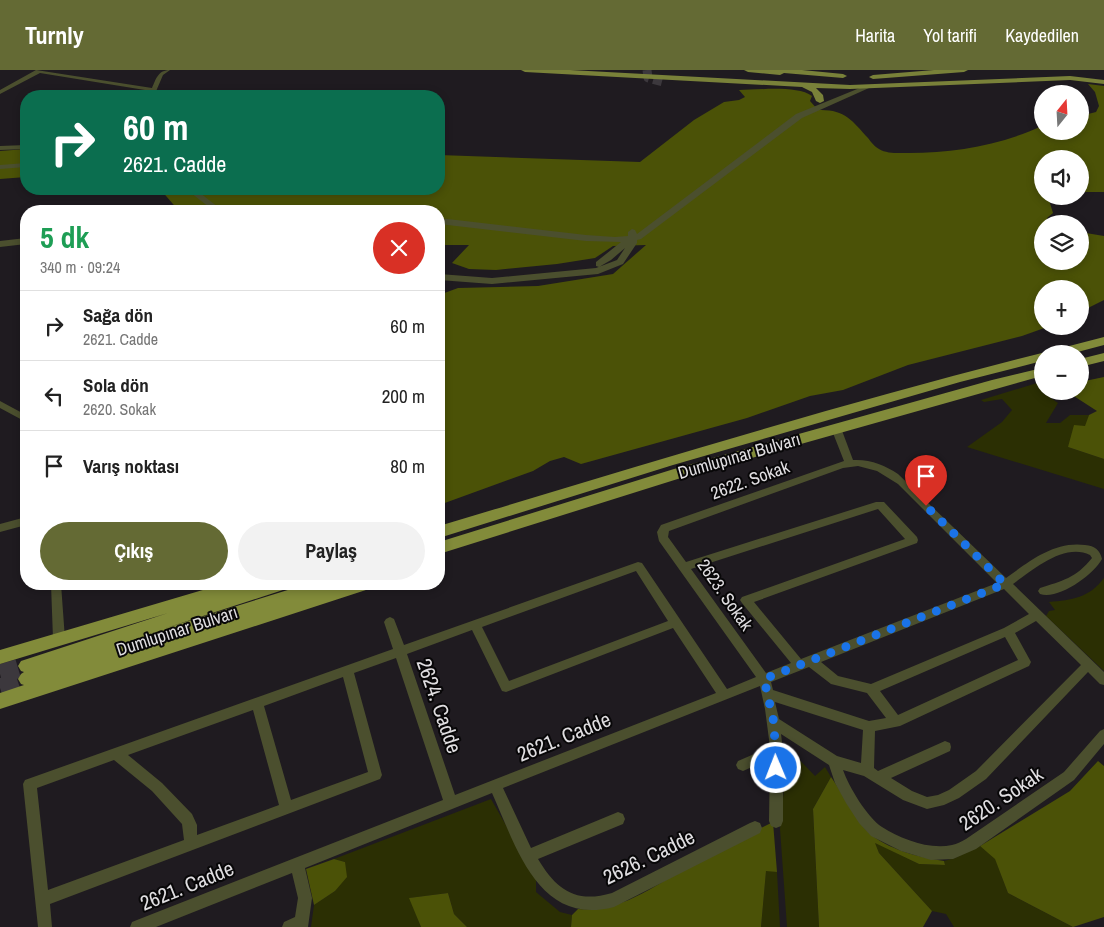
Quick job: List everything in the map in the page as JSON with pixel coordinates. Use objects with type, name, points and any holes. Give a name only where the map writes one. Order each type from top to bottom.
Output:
[{"type":"highway","points":[[1089,345],[1104,341]]},
{"type":"highway","points":[[1089,361],[1104,357]]},
{"type":"highway","name":"Dumlupınar Bulvarı","points":[[445,546],[527,512],[955,379],[1034,359]]},
{"type":"highway","name":"Dumlupınar Bulvarı","points":[[445,531],[662,478],[1034,374]]},
{"type":"highway","points":[[445,522],[494,509],[527,512]]},
{"type":"highway","points":[[445,556],[512,532],[527,512]]},
{"type":"highway","points":[[0,669],[24,666],[60,639],[224,590]]},
{"type":"highway","name":"Dumlupınar Bulvarı","points":[[24,666],[261,590]]},
{"type":"highway","name":"Dumlupınar Bulvarı","points":[[0,657],[24,666],[305,590]]},
{"type":"highway","points":[[0,687],[8,699],[344,590]]},
{"type":"main road","points":[[525,70],[790,84]]},
{"type":"main road","points":[[621,70],[824,82],[1104,76]]},
{"type":"main road","points":[[748,70],[867,82],[1092,72],[1056,70]]},
{"type":"main road","points":[[776,70],[849,77]]},
{"type":"main road","points":[[664,82],[766,85],[802,84],[850,87],[867,82],[948,70],[964,70]]},
{"type":"main road","points":[[810,77],[830,76]]},
{"type":"main road","points":[[1070,78],[1104,82]]},
{"type":"main road","points":[[802,84],[817,92],[820,96],[820,101]]},
{"type":"street","points":[[0,92],[39,70],[154,90],[161,74],[166,70]]},
{"type":"street","points":[[445,218],[584,234],[617,236],[646,232],[741,158],[799,116],[867,82]]},
{"type":"street","points":[[445,271],[492,276],[522,275],[596,266],[612,257],[632,235],[730,158],[787,117],[850,87]]},
{"type":"street","points":[[0,148],[20,146]]},
{"type":"street","points":[[0,165],[20,163]]},
{"type":"street","points":[[198,195],[211,205]]},
{"type":"street","points":[[209,195],[221,205]]},
{"type":"street","points":[[445,222],[586,238],[632,235]]},
{"type":"street","points":[[445,278],[492,281],[598,271],[620,262],[633,243],[632,235]]},
{"type":"street","points":[[0,239],[20,237]]},
{"type":"street","points":[[0,244],[20,242]]},
{"type":"street","points":[[0,404],[20,416]]},
{"type":"street","points":[[836,428],[850,463],[872,465],[898,479],[1104,680]]},
{"type":"street","name":"2622. Sokak","points":[[662,530],[850,463]]},
{"type":"street","points":[[684,567],[880,505],[913,540],[746,600],[805,663],[835,680],[871,689],[1008,631],[1038,615]]},
{"type":"street","points":[[0,528],[20,523]]},
{"type":"street","name":"2623. Sokak","points":[[662,530],[663,538],[764,679]]},
{"type":"street","name":"2621. Cadde","points":[[137,927],[1005,584],[1056,550],[1091,550],[1096,554],[1097,559],[1080,578],[1060,588],[1044,591]]},
{"type":"street","points":[[44,927],[30,784],[638,566],[724,695]]},
{"type":"street","points":[[56,590],[60,639]]},
{"type":"street","name":"2624. Cadde","points":[[390,622],[451,803]]},
{"type":"street","points":[[475,625],[506,686],[675,623]]},
{"type":"street","points":[[768,694],[869,727],[896,722],[1025,662],[1008,631]]},
{"type":"street","points":[[0,649],[24,666]]},
{"type":"street","points":[[774,723],[834,761],[879,777],[922,802],[933,803],[954,794],[981,775],[1088,664]]},
{"type":"street","points":[[42,900],[375,775],[347,671]]},
{"type":"street","points":[[764,679],[774,723],[776,821]]},
{"type":"street","points":[[871,689],[896,722]]},
{"type":"street","points":[[258,703],[287,808]]},
{"type":"street","points":[[866,771],[869,727]]},
{"type":"street","name":"2620. Sokak","points":[[834,761],[840,779],[855,806],[876,831],[917,849],[931,853],[948,853],[964,849],[979,840],[1069,776],[1104,735]]},
{"type":"street","points":[[879,777],[945,747]]},
{"type":"street","points":[[744,765],[776,750]]},
{"type":"street","points":[[116,753],[157,787],[188,819],[191,843]]},
{"type":"street","points":[[495,785],[529,856],[618,819]]},
{"type":"street","name":"2626. Cadde","points":[[529,856],[546,883],[558,895],[580,903],[608,902],[755,828]]},
{"type":"street","points":[[297,864],[304,898],[298,925]]},
{"type":"green space","points":[[1088,84],[1104,86],[1104,192],[1089,192],[1089,150],[1034,150],[1034,205],[1051,205],[1053,213],[1051,215],[1034,215],[1034,270],[1089,270],[1089,234],[1104,236],[1104,300],[1089,308],[1089,280],[1034,280],[1034,332],[908,365],[843,390],[810,396],[747,418],[581,464],[564,457],[550,461],[533,471],[445,503],[445,293],[458,288],[538,286],[613,274],[646,245],[613,246],[595,258],[557,264],[496,270],[469,269],[452,263],[469,245],[445,245],[445,205],[174,205],[165,195],[445,195],[445,155],[640,162],[694,120],[724,102],[739,100],[745,97],[739,90],[787,89],[805,93],[812,96],[810,101],[818,110],[835,111],[847,117],[875,146],[886,152],[893,153],[926,153],[977,147],[1034,130],[1034,140],[1089,140],[1089,114],[1096,112],[1099,106],[1095,92]]},
{"type":"green space","points":[[20,149],[20,177],[0,179],[0,151]]},
{"type":"green space","points":[[1104,377],[1104,459],[1068,447],[1074,425],[1085,426],[1089,415],[1097,411],[1080,400],[1089,400],[1089,380]]},
{"type":"green space","points":[[1034,384],[1034,400],[1054,400],[1058,403],[1046,423],[1060,423],[1070,415],[1089,415],[1086,426],[1068,447],[1104,459],[1104,489],[967,447],[1002,422],[1012,410],[1002,399],[984,402],[981,400]]},
{"type":"green space","points":[[1104,578],[1104,671],[1046,616],[1049,611],[1055,610],[1049,602],[1080,597],[1092,590]]},
{"type":"green space","points":[[788,748],[815,776],[825,767],[831,777],[813,809],[819,927],[787,927],[780,829]]},
{"type":"green space","points":[[1098,761],[1104,766],[1104,917],[1073,927],[1008,893],[995,859],[980,846],[1070,791]]},
{"type":"green space","points":[[831,777],[859,821],[875,838],[904,852],[944,861],[945,865],[919,864],[875,843],[879,853],[932,911],[923,927],[819,927],[813,809]]},
{"type":"green space","points":[[491,799],[536,878],[536,892],[560,912],[572,915],[571,927],[467,927],[454,914],[448,893],[410,898],[421,927],[311,927],[314,905],[335,891],[345,862],[334,859]]},
{"type":"green space","points":[[773,822],[777,872],[766,871],[761,927],[571,927],[572,915],[578,909],[594,909],[624,902],[653,888],[713,852]]},
{"type":"green space","points":[[874,842],[919,864],[945,865],[944,861],[980,846],[995,858],[1008,893],[1073,927],[954,927],[946,914],[932,911],[879,853]]},
{"type":"green space","points":[[334,859],[345,862],[347,877],[335,891],[314,905],[306,869]]},
{"type":"green space","points":[[766,870],[777,872],[780,927],[761,927]]},
{"type":"green space","points":[[448,893],[454,914],[467,927],[421,927],[409,898]]},
{"type":"tunnel","points":[[647,70],[648,78],[663,82]]},
{"type":"tunnel","points":[[0,674],[27,666]]},
{"type":"tunnel","points":[[0,688],[27,679]]},
{"type":"route","points":[[776,768],[774,723],[764,679],[1005,584],[926,506]]}]
